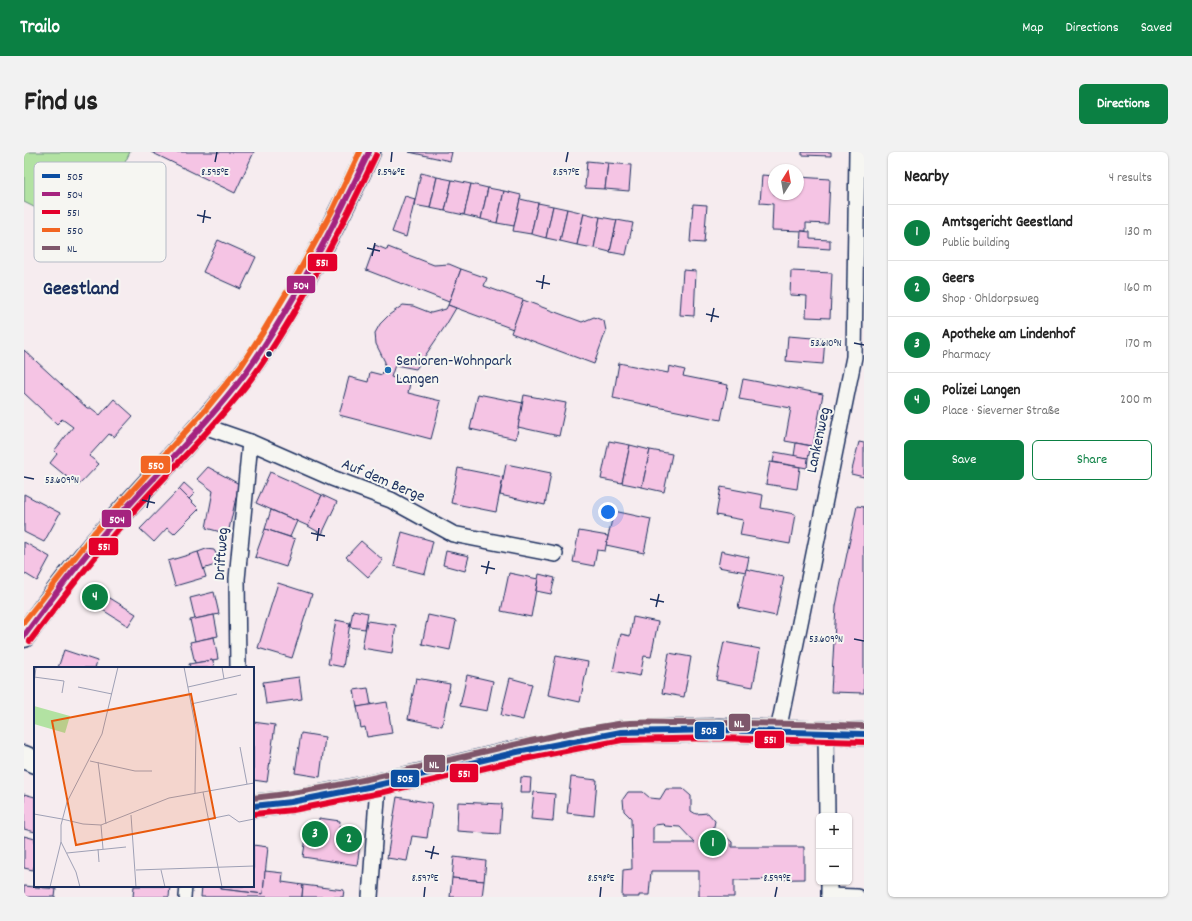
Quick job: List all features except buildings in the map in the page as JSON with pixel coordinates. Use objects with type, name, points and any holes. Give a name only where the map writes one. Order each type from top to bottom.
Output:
[{"type":"main road","points":[[24,636],[57,591],[100,538],[247,371],[304,281],[352,189],[369,152]]},
{"type":"main road","points":[[254,806],[290,802],[378,785],[517,752],[621,732],[719,730],[864,734]]},
{"type":"main road","points":[[24,757],[34,762]]},
{"type":"street","name":"Lankenweg","points":[[778,731],[854,356],[857,152]]},
{"type":"street","name":"Auf dem Berge","points":[[201,425],[250,442],[332,478],[391,500],[453,534],[555,554]]},
{"type":"street","name":"Driftweg","points":[[238,667],[237,579],[250,442]]},
{"type":"street","points":[[826,733],[827,813]]},
{"type":"street","points":[[370,897],[378,785]]},
{"type":"street","points":[[184,897],[186,887]]},
{"type":"street","points":[[829,892],[857,897]]},
{"type":"green space","points":[[24,152],[130,152],[125,162],[34,162],[34,207],[24,202]]},
{"type":"transit line","name":"550","points":[[24,622],[94,533],[206,409],[241,366],[299,272],[332,211],[360,152]]},
{"type":"transit line","name":"504","points":[[24,636],[94,545],[201,427],[252,364],[308,273],[369,152]]},
{"type":"transit line","name":"551","points":[[30,641],[113,536],[142,502],[214,424],[259,368],[315,277],[376,155]]},
{"type":"transit line","name":"NL","points":[[254,798],[345,784],[572,732],[626,723],[750,723],[864,726]]},
{"type":"transit line","name":"505","points":[[254,806],[291,802],[378,785],[517,752],[621,732],[719,730],[864,734]]},
{"type":"transit line","name":"551","points":[[254,814],[293,810],[380,793],[519,760],[622,740],[719,738],[864,742]]},
{"type":"place","name":"Senioren-Wohnpark Langen","points":[[388,370]]},
{"type":"place","name":"Polizei Langen","points":[[95,597]]},
{"type":"place","name":"Apotheke am Lindenhof","points":[[315,834]]},
{"type":"place","name":"Geers","points":[[349,839]]},
{"type":"place","name":"Amtsgericht Geestland","points":[[713,843]]},
{"type":"district","name":"Geestland","points":[[81,290]]}]
